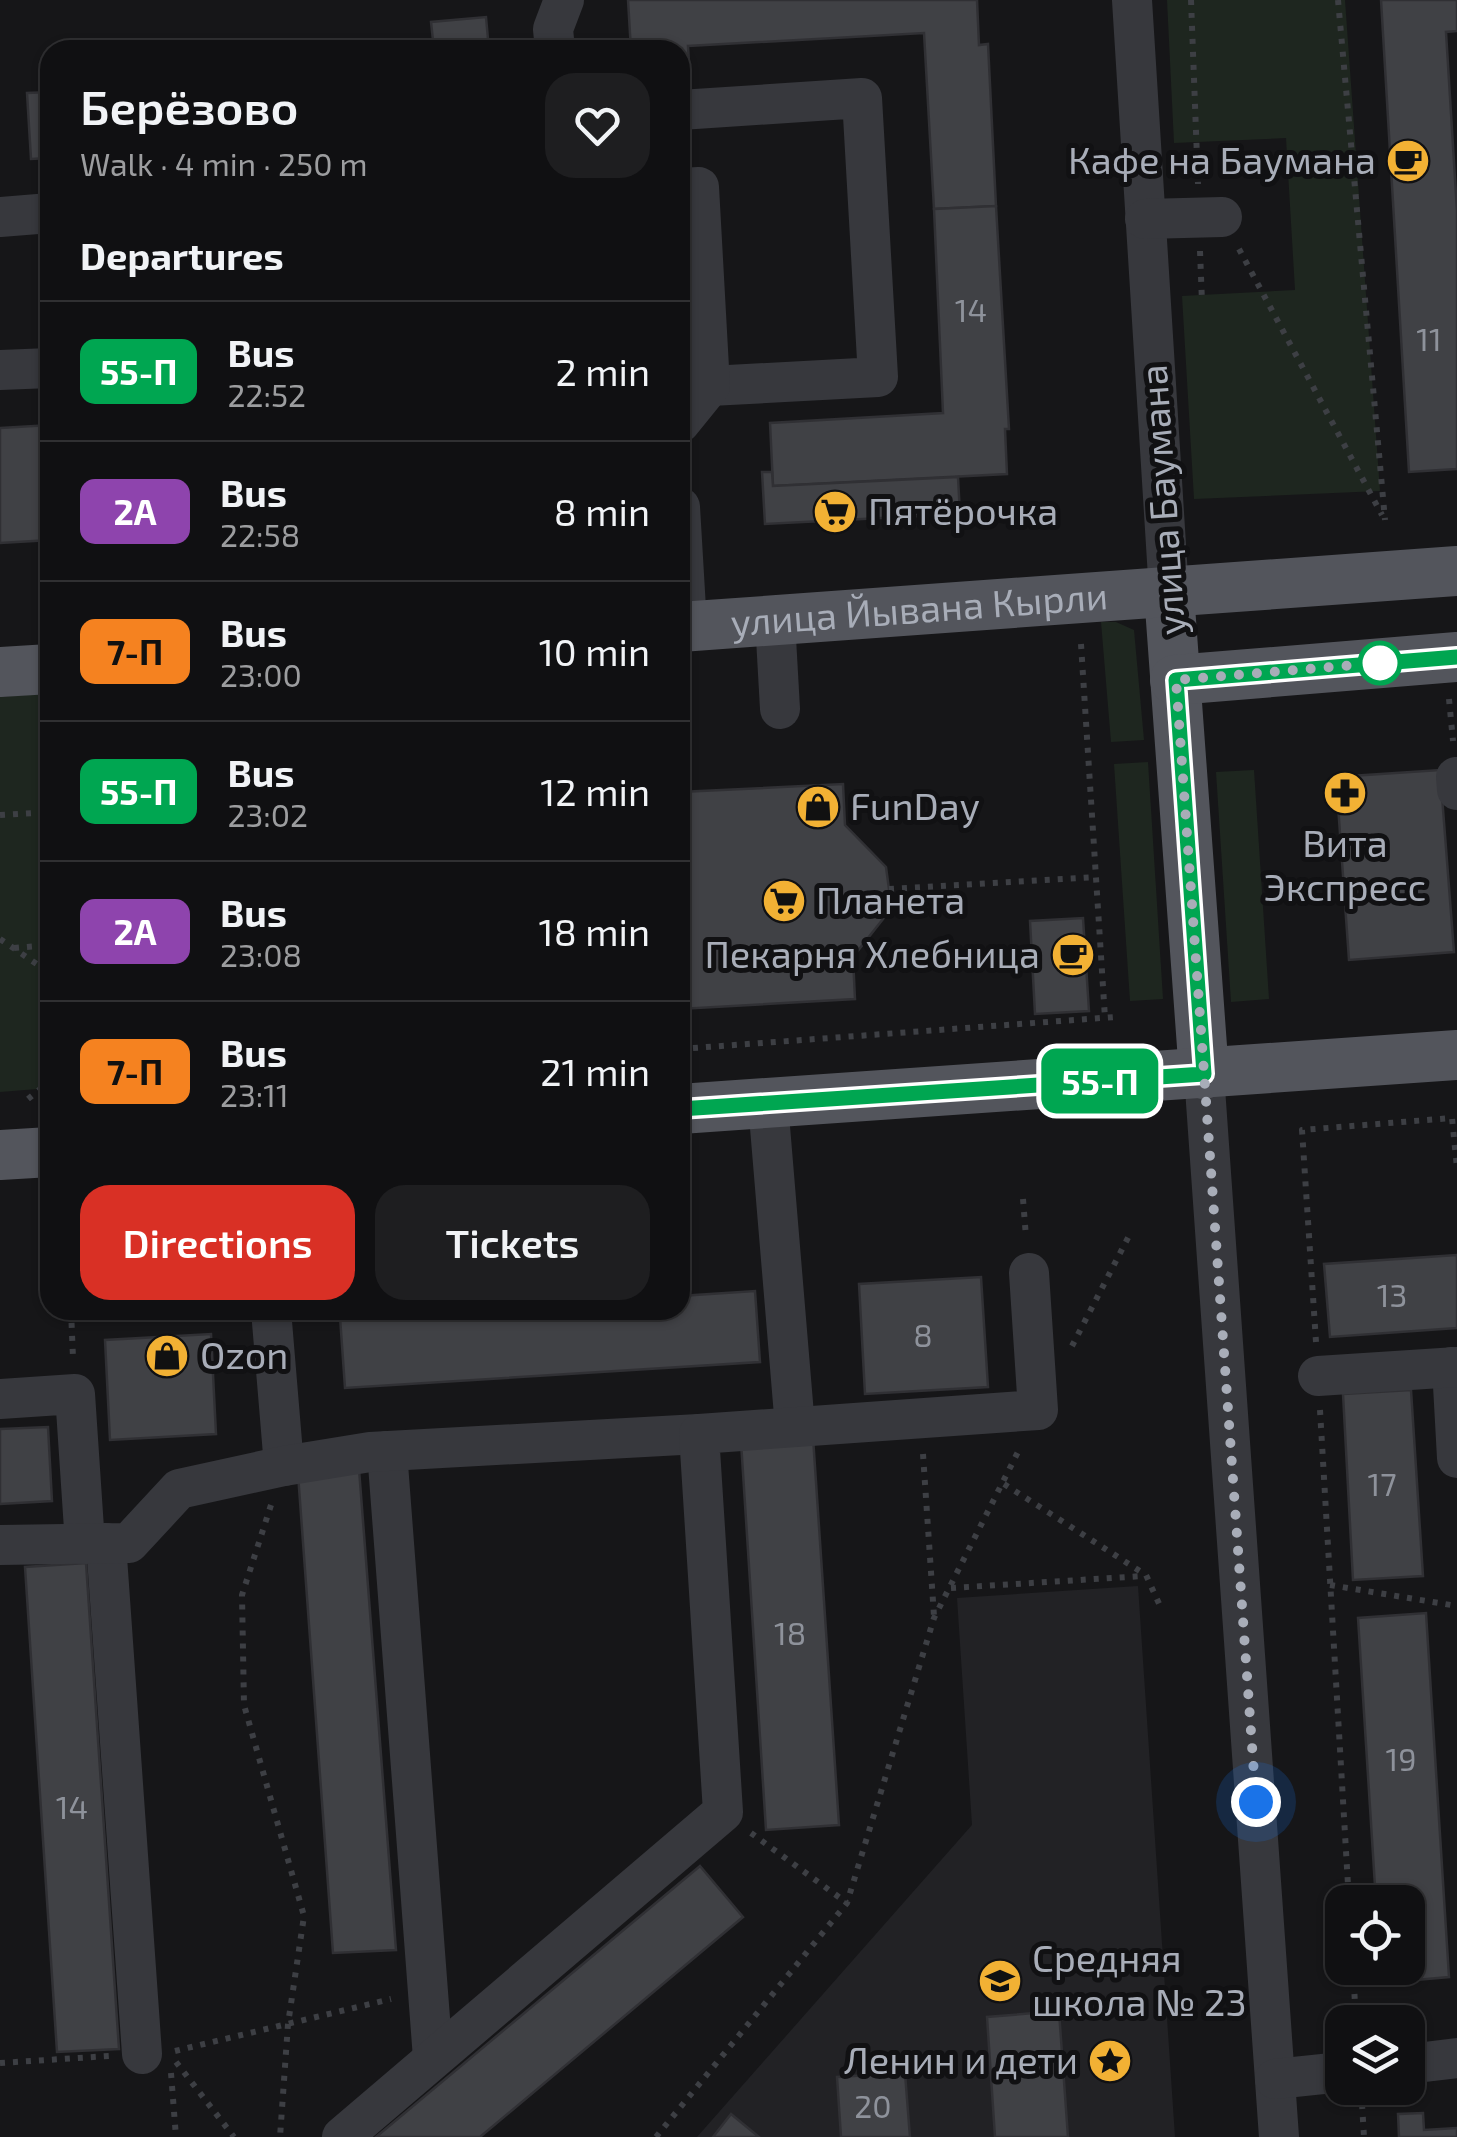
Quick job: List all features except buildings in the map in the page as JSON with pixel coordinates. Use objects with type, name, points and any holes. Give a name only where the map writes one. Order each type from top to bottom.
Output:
[{"type":"main road","name":"улица Йывана Кырли","points":[[690,626],[1457,571]]},
{"type":"main road","name":"улица Баумана","points":[[1169,592],[1204,1074]]},
{"type":"main road","points":[[1176,680],[1457,657]]},
{"type":"main road","points":[[0,672],[40,669]]},
{"type":"main road","points":[[690,1108],[1457,1055]]},
{"type":"main road","points":[[0,1155],[40,1153]]},
{"type":"street","points":[[554,40],[553,29],[564,0]]},
{"type":"street","name":"улица Баумана","points":[[1132,0],[1169,592]]},
{"type":"street","points":[[690,109],[862,98],[878,378],[710,386]]},
{"type":"street","points":[[690,187],[699,187],[710,386],[690,411]]},
{"type":"street","points":[[0,217],[40,214]]},
{"type":"street","points":[[1145,220],[1210,217]]},
{"type":"street","points":[[0,370],[40,368]]},
{"type":"street","points":[[775,620],[780,709]]},
{"type":"street","points":[[1456,777],[1457,790]]},
{"type":"street","name":"улица Баумана","points":[[1204,1074],[1279,2137]]},
{"type":"street","points":[[768,1104],[794,1427]]},
{"type":"street","points":[[0,1545],[129,1543],[179,1489],[284,1466],[387,1451],[1038,1410],[1029,1273]]},
{"type":"street","points":[[272,1320],[284,1466]]},
{"type":"street","points":[[1318,1376],[1454,1367],[1457,1458]]},
{"type":"street","points":[[0,1399],[75,1394],[95,1543],[142,2054]]},
{"type":"street","points":[[342,2137],[723,1812],[699,1434]]},
{"type":"street","points":[[387,1451],[433,2058]]},
{"type":"street","points":[[1425,2062],[1457,2058]]},
{"type":"street","points":[[1275,2079],[1325,2074]]},
{"type":"path","points":[[1191,0],[1210,217],[1202,302]]},
{"type":"path","points":[[1210,217],[1385,520],[1338,0]]},
{"type":"path","points":[[1082,644],[1105,1018]]},
{"type":"path","points":[[0,815],[40,813]]},
{"type":"path","points":[[890,889],[1096,877]]},
{"type":"path","points":[[0,939],[40,967]]},
{"type":"path","points":[[12,948],[40,946]]},
{"type":"path","points":[[690,1048],[1115,1017]]},
{"type":"path","points":[[28,1099],[40,1089]]},
{"type":"path","points":[[1348,1885],[1302,1130],[1452,1118],[1457,1168]]},
{"type":"path","points":[[656,2137],[847,1903],[934,1618],[1131,1232]]},
{"type":"path","points":[[71,1320],[75,1394]]},
{"type":"path","points":[[920,1418],[934,1618]]},
{"type":"path","points":[[280,2137],[288,2024],[304,1916],[244,1705],[242,1595],[284,1466]]},
{"type":"path","points":[[1004,1484],[1146,1575],[1160,1608]]},
{"type":"path","points":[[949,1588],[1146,1575]]},
{"type":"path","points":[[1330,1585],[1457,1606]]},
{"type":"path","points":[[723,1812],[847,1903]]},
{"type":"path","points":[[176,2137],[169,2053],[428,1990]]},
{"type":"path","points":[[1361,2105],[1364,2137]]},
{"type":"shaded area","points":[[1167,0],[1345,0],[1380,491],[1194,499],[1182,296],[1295,290],[1286,138],[1174,143]]},
{"type":"shaded area","points":[[1101,622],[1116,622],[1134,630],[1144,740],[1111,742]]},
{"type":"shaded area","points":[[40,694],[40,1089],[0,1092],[0,697]]},
{"type":"shaded area","points":[[1148,762],[1163,999],[1130,1001],[1114,764]]},
{"type":"shaded area","points":[[1254,770],[1269,999],[1231,1002],[1216,772]]},
{"type":"shaded area","name":"Средняя школа № 23","points":[[1138,1586],[1175,2137],[697,2137],[972,1825],[957,1598]]},
{"type":"bus line","name":"55-П","points":[[690,1108],[1204,1074],[1176,680],[1457,657]]},
{"type":"place","name":"Кафе на Баумана","points":[[1408,161]]},
{"type":"place","name":"Пятёрочка","points":[[835,512]]},
{"type":"place","name":"Вита Экспресс","points":[[1345,793]]},
{"type":"place","name":"FunDay","points":[[818,807]]},
{"type":"place","name":"Планета","points":[[784,901]]},
{"type":"place","name":"Пекарня Хлебница","points":[[1073,955]]},
{"type":"place","name":"Ozon","points":[[167,1356]]},
{"type":"place","name":"Средняя школа № 23","points":[[1000,1981]]},
{"type":"place","name":"Ленин и дети","points":[[1110,2061]]},
{"type":"route","points":[[1256,1802],[1176,680],[1380,663]]}]
